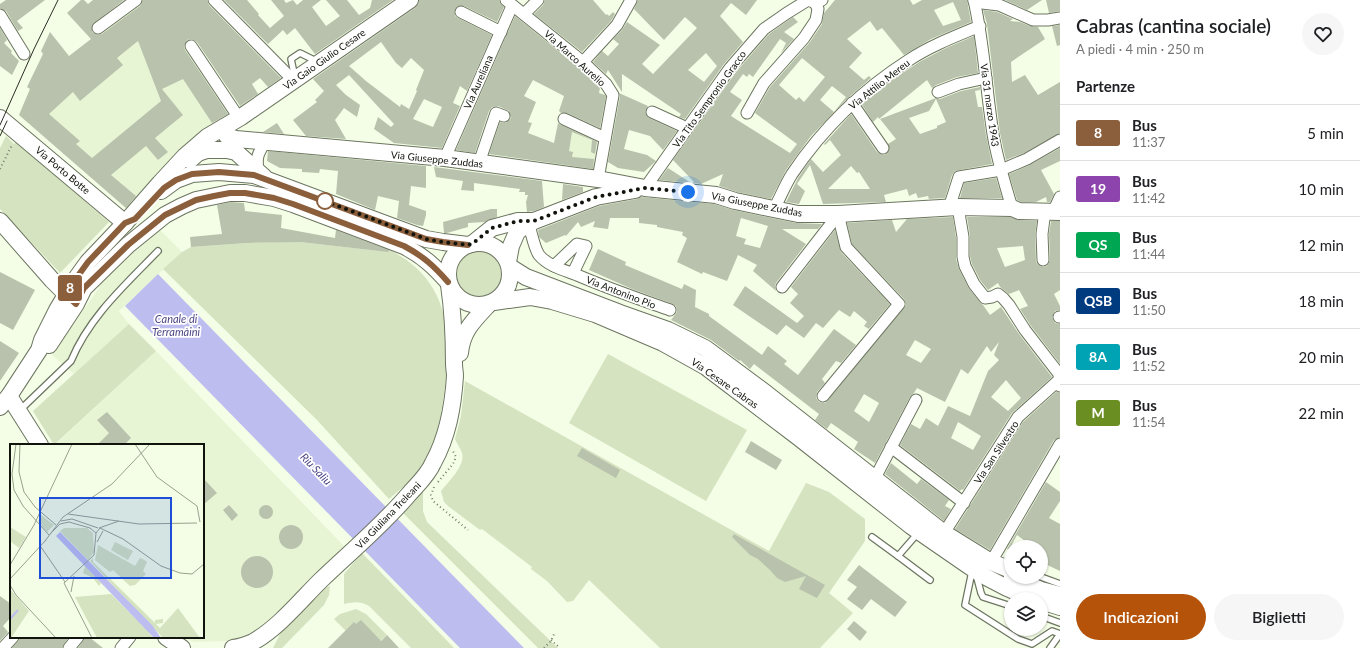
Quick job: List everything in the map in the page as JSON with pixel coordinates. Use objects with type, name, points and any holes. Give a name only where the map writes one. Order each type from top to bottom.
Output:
[{"type":"street","points":[[98,28],[136,0]]},
{"type":"street","points":[[214,0],[294,80]]},
{"type":"street","name":"Via Gaio Giulio Cesare","points":[[239,118],[410,0]]},
{"type":"street","points":[[524,14],[538,0]]},
{"type":"street","points":[[583,62],[617,25],[631,0]]},
{"type":"street","name":"Via Tito Sempronio Gracco","points":[[645,188],[730,68],[764,29],[808,0],[817,1]]},
{"type":"street","points":[[747,113],[764,83],[804,38],[816,20],[818,15],[817,1]]},
{"type":"street","points":[[974,1],[999,5],[1033,20],[1060,18]]},
{"type":"street","name":"Via 31 marzo 1943","points":[[974,1],[980,26],[993,134],[1001,170],[1012,208]]},
{"type":"street","name":"Via Marco Aurelio","points":[[509,3],[583,62],[606,84],[613,95],[598,179]]},
{"type":"street","name":"Via Aureliana","points":[[445,158],[501,32],[509,3]]},
{"type":"street","points":[[462,12],[501,32]]},
{"type":"street","points":[[0,15],[24,54]]},
{"type":"street","name":"Via Attilio Mereu","points":[[774,209],[791,174],[818,139],[852,102],[909,59],[980,26]]},
{"type":"street","points":[[173,168],[182,167],[198,153],[207,150],[221,149],[231,139],[233,130],[239,118],[191,46]]},
{"type":"street","points":[[938,92],[958,84],[986,78]]},
{"type":"street","points":[[852,102],[883,148]]},
{"type":"street","points":[[652,112],[687,128]]},
{"type":"street","points":[[479,163],[496,113],[504,116]]},
{"type":"street","name":"Via Porto Botte","points":[[0,118],[125,223]]},
{"type":"street","points":[[564,119],[605,138]]},
{"type":"street","points":[[39,444],[19,412],[4,401],[39,350],[49,345],[71,299],[75,280],[88,262],[125,223],[173,168],[207,137],[231,139],[261,174],[426,239],[443,242],[470,244],[482,243],[491,245],[500,250],[509,265]]},
{"type":"street","name":"Via Giuseppe Zuddas","points":[[231,139],[445,158],[598,179],[645,188],[716,195],[798,214],[839,217],[953,208],[1012,208],[1019,211],[1053,212]]},
{"type":"street","points":[[1060,140],[1027,159],[1001,170],[959,177],[953,208],[963,237],[963,257],[965,266],[974,284],[985,298],[998,294],[1003,298],[1025,330],[1059,374],[1060,381]]},
{"type":"street","points":[[261,174],[256,159],[257,154],[265,142]]},
{"type":"street","points":[[125,223],[135,219],[164,188],[176,180],[192,174],[261,174]]},
{"type":"street","points":[[596,197],[603,189],[598,179]]},
{"type":"street","points":[[532,223],[518,221],[492,228],[462,248],[451,259],[447,275],[449,284],[454,294],[459,299],[470,305],[479,306],[491,303],[504,294],[508,286],[510,277],[509,265],[511,246],[517,232],[532,223],[596,197],[645,188]]},
{"type":"street","points":[[71,299],[128,245],[165,215],[196,200],[230,193],[259,195],[293,204],[404,246],[419,254],[429,262],[449,284]]},
{"type":"street","points":[[1043,260],[1042,234],[1060,196]]},
{"type":"street","points":[[782,287],[834,220],[839,217],[846,247],[898,304],[823,396]]},
{"type":"street","points":[[0,221],[71,299]]},
{"type":"street","name":"Via Antonino Pio","points":[[532,223],[536,249],[540,255],[554,266],[670,310]]},
{"type":"street","name":"Via Antonino Pio","points":[[554,266],[577,244],[586,246],[573,274]]},
{"type":"street","name":"Via Cesare Cabras","points":[[509,265],[526,277],[668,330],[705,348],[874,478],[972,570],[1017,592]]},
{"type":"street","name":"Via Giuliana Treleani","points":[[233,648],[244,646],[273,627],[333,569],[354,551],[400,505],[433,464],[448,430],[455,374],[453,309],[449,284]]},
{"type":"street","name":"Via Cesare Cabras","points":[[491,303],[516,299],[539,298],[552,301],[619,323],[663,344],[706,368],[931,531],[1004,566]]},
{"type":"street","name":"Via Giuliana Treleani","points":[[474,321],[516,299]]},
{"type":"street","name":"Via Giuliana Treleani","points":[[455,374],[459,367],[461,341],[468,327],[491,303]]},
{"type":"street","name":"Via San Silvestro","points":[[931,531],[964,503],[1018,418],[1060,381]]},
{"type":"street","points":[[874,478],[916,400]]},
{"type":"street","points":[[992,560],[1060,444]]},
{"type":"street","points":[[891,447],[964,503]]},
{"type":"street","points":[[972,570],[969,562],[973,560],[1004,574]]},
{"type":"street","points":[[1027,584],[1041,590],[1060,595]]},
{"type":"street","points":[[1048,584],[1060,588]]},
{"type":"street","points":[[1048,603],[1060,607]]},
{"type":"street","name":"Via Giuliana Treleani","points":[[266,648],[273,627]]},
{"type":"street","points":[[3,648],[12,638]]},
{"type":"street","points":[[69,648],[77,638]]},
{"type":"street","points":[[121,648],[129,638]]},
{"type":"street","points":[[166,638],[173,648]]},
{"type":"street","points":[[167,638],[182,648]]},
{"type":"lane","points":[[19,412],[71,361],[75,351],[102,309],[158,250]]},
{"type":"lane","points":[[898,556],[931,531]]},
{"type":"lane","points":[[872,537],[930,580]]},
{"type":"lane","points":[[992,560],[1004,564]]},
{"type":"lane","points":[[972,570],[995,587],[1007,592]]},
{"type":"lane","points":[[972,570],[980,593],[983,597],[1004,604]]},
{"type":"lane","points":[[972,570],[965,605],[1018,639],[1032,644],[1052,631],[1060,634],[1050,648]]},
{"type":"lane","points":[[1048,580],[1060,584]]},
{"type":"lane","points":[[1048,607],[1060,611]]},
{"type":"lane","points":[[1048,619],[1060,623]]},
{"type":"path","points":[[0,169],[14,141]]},
{"type":"path","points":[[443,440],[453,451],[456,457],[453,464],[434,488],[431,495],[433,501],[468,530]]},
{"type":"path","points":[[544,648],[551,640],[555,632]]},
{"type":"path","points":[[551,640],[560,648]]},
{"type":"shaded area","points":[[141,0],[164,0],[201,71],[230,117],[128,210],[19,115],[30,89]]},
{"type":"shaded area","points":[[560,118],[597,138],[594,172],[567,169],[569,161],[561,160],[559,168],[550,167]]},
{"type":"shaded area","points":[[6,136],[14,144],[16,142],[109,222],[60,273],[0,209],[0,148]]},
{"type":"shaded area","points":[[160,230],[182,252],[119,311],[129,324],[74,374],[52,355],[99,288],[97,285],[140,244]]},
{"type":"shaded area","points":[[300,242],[380,251],[381,246],[404,258],[421,272],[433,289],[441,307],[446,327],[448,348],[444,394],[438,428],[430,452],[423,465],[410,480],[389,499],[317,420],[163,269],[182,252],[191,247]]},
{"type":"shaded area","points":[[474,250],[484,250],[496,257],[503,269],[503,279],[496,291],[484,298],[474,298],[466,294],[459,287],[455,279],[455,269],[459,261],[466,254]]},
{"type":"shaded area","points":[[129,324],[156,351],[55,444],[53,444],[33,411]]},
{"type":"shaded area","points":[[156,351],[344,546],[265,624],[250,635],[229,641],[194,642],[184,638],[204,638],[204,444],[56,444]]},
{"type":"shaded area","points":[[608,354],[747,430],[706,501],[569,423]]},
{"type":"shaded area","points":[[465,381],[769,551],[806,483],[829,492],[865,519],[865,541],[829,593],[853,613],[820,648],[660,648],[589,580],[573,601],[567,602],[547,581],[531,569],[532,567],[444,502],[441,491],[456,473],[463,458],[455,439],[461,416]]},
{"type":"shaded area","points":[[423,491],[423,511],[427,522],[558,648],[538,648],[403,513]]},
{"type":"shaded area","points":[[362,553],[454,648],[411,648],[369,606],[357,602],[344,604],[344,574]]},
{"type":"shaded area","points":[[330,586],[329,595],[324,605],[282,648],[273,648],[281,632],[325,588]]},
{"type":"shaded area","points":[[356,609],[366,614],[387,635],[380,641],[356,624],[346,631],[334,619],[340,614]]},
{"type":"water","name":"Canale di Terramàini","points":[[158,274],[524,648],[460,648],[125,306]]},
{"type":"building","points":[[6,0],[45,0],[17,21],[23,28],[18,31],[6,11],[0,8],[0,4]]},
{"type":"building","points":[[81,0],[84,0],[88,4],[93,0],[124,0],[92,25],[92,32],[98,35],[102,34],[140,6],[143,0],[207,0],[209,5],[281,78],[268,87],[260,78],[252,84],[258,94],[240,106],[197,42],[191,39],[187,40],[184,46],[185,50],[228,114],[212,123],[183,79],[162,89],[183,115],[155,138],[168,152],[158,160],[146,146],[111,175],[136,196],[126,208],[19,115],[30,89],[27,87],[43,54],[41,51],[50,32],[69,56],[91,39],[67,13]],"holes":[[[138,41],[161,101],[92,158],[76,144],[80,141],[49,114],[73,92],[80,101],[123,65],[117,58]]]},
{"type":"building","points":[[224,0],[247,0],[270,28],[284,16],[271,0],[284,0],[286,3],[293,0],[297,5],[303,0],[321,0],[312,7],[326,26],[340,16],[326,0],[347,0],[359,15],[370,8],[372,0],[393,0],[315,54],[295,28],[287,35],[283,30],[268,44]]},
{"type":"building","points":[[419,0],[499,0],[504,7],[497,22],[464,6],[458,6],[455,9],[455,16],[492,35],[467,91],[460,86],[453,103],[460,106],[442,148],[394,143],[374,129],[378,117],[391,127],[394,124],[349,75],[336,85],[346,95],[360,105],[357,117],[344,108],[335,120],[346,139],[306,136],[293,120],[317,102],[315,100],[324,91],[313,79],[415,8]],"holes":[[[381,42],[396,63],[402,68],[411,58],[424,70],[409,109],[401,104],[400,107],[349,66]],[[424,99],[442,107],[433,127],[413,119]]]},
{"type":"building","points":[[545,0],[593,0],[606,15],[607,14],[609,16],[613,12],[615,14],[611,21],[582,52],[534,14],[543,5]]},
{"type":"building","points":[[638,0],[757,0],[746,15],[731,3],[720,16],[743,42],[724,64],[685,119],[679,117],[681,114],[622,74],[622,92],[608,70],[606,74],[593,62],[602,51],[608,56],[619,44],[613,39],[622,30],[627,22],[660,45],[642,64],[653,74],[697,28],[685,17],[664,40],[634,9]],"holes":[[[706,53],[717,66],[704,82],[688,70]]]},
{"type":"building","points":[[835,0],[910,0],[913,5],[922,0],[967,0],[971,22],[931,39],[904,55],[882,28],[877,31],[870,21],[847,39],[862,53],[849,67],[864,80],[869,76],[871,78],[848,98],[811,136],[786,170],[771,199],[737,192],[719,186],[723,174],[701,184],[693,183],[694,182],[673,160],[736,72],[769,34],[793,17],[798,22],[784,32],[794,39],[781,53],[786,43],[780,39],[753,77],[749,74],[747,77],[743,74],[730,92],[742,100],[731,116],[790,153],[797,144],[755,113],[770,87],[810,42],[822,24],[824,13]],"holes":[[[953,2],[961,20],[943,26],[934,10]],[[802,58],[825,77],[804,102],[799,97],[796,100],[779,85]],[[832,86],[846,97],[834,112],[820,100]]]},
{"type":"building","points":[[1005,0],[1042,0],[1027,10]]},
{"type":"building","points":[[1046,0],[1060,0],[1060,11],[1049,13]]},
{"type":"building","points":[[983,10],[997,12],[1013,19],[1010,21],[1038,27],[1045,39],[1011,62],[1012,82],[1025,75],[1038,95],[1060,82],[1060,133],[1024,153],[1006,160],[1000,133],[987,24]]},
{"type":"building","points":[[515,16],[578,67],[600,88],[599,93],[606,96],[600,128],[567,113],[561,113],[559,111],[564,96],[533,80],[524,96],[536,102],[528,122],[532,123],[528,133],[554,143],[558,123],[597,142],[595,154],[591,152],[592,140],[572,132],[569,151],[573,152],[572,157],[594,159],[593,169],[489,154],[500,122],[506,123],[511,118],[509,111],[498,106],[492,107],[489,111],[475,153],[456,150]]},
{"type":"building","points":[[1060,25],[1060,45],[1057,46],[1052,26]]},
{"type":"building","points":[[0,28],[7,40],[4,43],[19,61],[12,75],[0,66]]},
{"type":"building","points":[[974,36],[978,73],[957,77],[932,88],[927,80],[879,119],[878,117],[873,122],[862,105],[864,102],[896,77],[921,61]]},
{"type":"building","points":[[980,87],[980,90],[975,91],[978,107],[982,107],[992,164],[955,171],[952,175],[945,198],[929,199],[928,196],[918,198],[916,193],[909,196],[907,189],[884,195],[886,202],[823,204],[810,165],[797,184],[805,191],[799,204],[786,202],[798,178],[811,159],[823,172],[841,155],[830,140],[825,145],[824,144],[851,114],[877,152],[884,155],[889,151],[888,144],[896,139],[880,119],[936,98],[940,99],[961,91]],"holes":[[[936,99],[946,122],[937,126],[937,128],[920,134],[909,118],[929,111]],[[851,166],[857,173],[859,172],[870,189],[828,189]]]},
{"type":"building","points":[[619,93],[648,106],[645,112],[649,118],[677,131],[663,150],[650,136],[629,130],[624,149],[647,155],[656,161],[644,172],[618,168],[608,162],[620,96]]},
{"type":"building","points":[[277,123],[284,134],[263,132]]},
{"type":"building","points":[[1060,148],[1060,161],[1041,170],[1054,194],[1050,202],[1047,202],[1046,197],[1036,202],[1021,202],[1017,200],[1009,174],[1030,165]]},
{"type":"building","points":[[268,151],[426,166],[426,188],[411,186],[409,205],[426,211],[423,226],[397,218],[399,201],[378,196],[375,210],[336,194],[338,171],[320,169],[319,173],[302,172],[302,169],[280,168],[267,161]]},
{"type":"building","points":[[434,167],[542,181],[544,207],[527,212],[526,202],[528,195],[525,195],[525,192],[519,192],[520,189],[474,183],[474,191],[461,190],[463,181],[436,177]]},
{"type":"building","points":[[668,168],[691,183],[659,180]]},
{"type":"building","points":[[996,178],[1002,198],[960,198],[964,183]]},
{"type":"building","points":[[563,184],[583,187],[583,192],[562,200]]},
{"type":"building","points":[[641,197],[714,204],[733,210],[796,223],[822,224],[818,229],[782,229],[806,244],[776,283],[776,291],[753,271],[757,265],[738,255],[727,281],[703,272],[702,274],[677,262],[687,238],[682,235],[683,232],[657,227],[657,225],[639,223],[639,218],[610,218],[608,229],[593,227],[595,221],[581,227],[578,222],[566,236],[565,235],[546,243],[539,237],[538,230],[599,206]],"holes":[[[741,218],[768,226],[760,248],[744,244],[746,239],[736,236]]]},
{"type":"building","points":[[231,202],[244,203],[245,211],[282,215],[281,228],[335,238],[336,230],[389,250],[388,252],[300,242],[247,243],[191,247],[190,237],[222,234],[217,205]]},
{"type":"building","points":[[491,209],[497,209],[497,217],[485,222],[468,223],[468,227],[444,233],[443,222]]},
{"type":"building","points":[[953,217],[956,238],[956,259],[968,287],[990,315],[1001,307],[1019,334],[1052,377],[1012,413],[963,490],[962,489],[960,491],[900,445],[911,424],[920,429],[926,418],[938,426],[948,406],[970,416],[988,371],[999,360],[994,355],[999,342],[991,352],[987,346],[968,374],[961,369],[945,402],[917,388],[910,397],[875,463],[854,449],[858,442],[831,423],[827,429],[815,420],[819,414],[754,364],[750,369],[740,360],[739,361],[711,340],[671,320],[677,312],[676,306],[589,270],[598,249],[626,262],[625,265],[682,289],[684,284],[696,290],[695,307],[709,314],[709,316],[762,355],[768,346],[787,361],[784,364],[798,375],[834,329],[856,345],[841,363],[836,361],[822,379],[825,383],[817,392],[816,398],[819,402],[825,403],[906,305],[904,299],[852,244],[847,223],[892,220],[896,232],[907,219]],"holes":[[[915,340],[931,349],[921,363],[906,355]],[[1006,380],[1021,398],[1008,411],[991,397]],[[864,394],[879,403],[869,422],[854,411]],[[958,422],[981,436],[973,450],[951,438]]]},
{"type":"building","points":[[967,217],[1010,217],[1019,220],[1037,221],[1035,234],[1036,260],[1037,264],[1043,267],[1047,266],[1050,260],[1049,234],[1051,221],[1060,221],[1060,290],[1054,294],[1060,306],[1060,310],[1055,311],[1052,317],[1055,323],[1060,324],[1060,364],[1020,309],[1028,306],[1019,290],[1009,294],[1000,287],[998,283],[988,290],[980,280],[972,264],[970,256],[970,236]],"holes":[[[1023,246],[1025,260],[1005,267],[997,248]]]},
{"type":"building","points":[[835,230],[841,252],[890,304],[869,329],[864,326],[867,322],[854,311],[850,317],[839,310],[823,328],[816,323],[804,338],[786,325],[777,335],[733,305],[745,286],[797,323],[804,316],[790,303],[798,294],[791,287]]},
{"type":"building","points":[[0,272],[35,290],[13,330],[0,323]]},
{"type":"building","points":[[0,341],[19,353],[0,381]]},
{"type":"building","points":[[1056,392],[1060,393],[1060,437],[1054,440],[990,550],[955,529],[1023,422]]},
{"type":"building","points":[[107,412],[131,438],[125,444],[98,444],[109,433],[97,420]]},
{"type":"building","points":[[751,441],[782,460],[776,470],[745,452]]},
{"type":"building","points":[[582,448],[620,470],[616,478],[577,456]]},
{"type":"building","points":[[891,463],[917,484],[921,479],[949,500],[945,506],[951,509],[944,521],[885,474]]},
{"type":"building","points":[[204,479],[217,493],[204,504]]},
{"type":"building","points":[[1046,482],[1060,492],[1060,501],[1049,518],[1060,524],[1060,571],[1048,565],[1048,540],[1024,540],[1017,535],[1014,540],[1012,540]]},
{"type":"building","points":[[229,505],[238,515],[232,521],[223,510]]},
{"type":"building","points":[[266,505],[271,507],[273,512],[271,517],[266,519],[261,517],[259,512],[261,507]]},
{"type":"building","points":[[291,525],[299,529],[303,537],[299,545],[291,549],[283,545],[279,537],[283,529]]},
{"type":"building","points":[[734,534],[825,585],[817,598],[799,589],[806,576],[785,582],[777,578],[758,559],[750,555],[732,537]]},
{"type":"building","points":[[254,556],[260,556],[269,560],[273,572],[269,584],[260,588],[254,588],[245,584],[241,575],[241,569],[245,560]]},
{"type":"building","points":[[859,565],[907,602],[895,617],[871,599],[862,610],[847,599],[857,587],[847,580]]},
{"type":"building","points":[[0,596],[10,603],[10,618],[3,626],[8,632],[0,641]]},
{"type":"building","points":[[361,620],[381,641],[387,635],[399,648],[328,648],[354,622],[356,624]]},
{"type":"building","points":[[854,621],[867,632],[860,641],[847,629]]},
{"type":"building","points":[[20,638],[68,638],[62,648],[12,648]]},
{"type":"building","points":[[84,638],[90,638],[103,648],[78,648]]},
{"type":"tram line","points":[[0,125],[58,0]]},
{"type":"tram line","points":[[0,136],[7,121]]},
{"type":"bus line","name":"8","points":[[448,282],[429,262],[419,254],[404,246],[284,201],[259,195],[230,193],[196,200],[165,215],[128,245],[84,288],[76,304],[66,295],[88,262],[125,223],[135,219],[164,188],[176,180],[192,174],[219,172],[254,175],[426,239],[468,245]]},
{"type":"route","points":[[325,201],[322,200],[426,239],[468,245],[472,244],[492,228],[518,221],[534,221],[596,197],[645,188],[688,192]]},
{"type":"water label","name":"Riu Saliu","points":[[316,469]]}]
